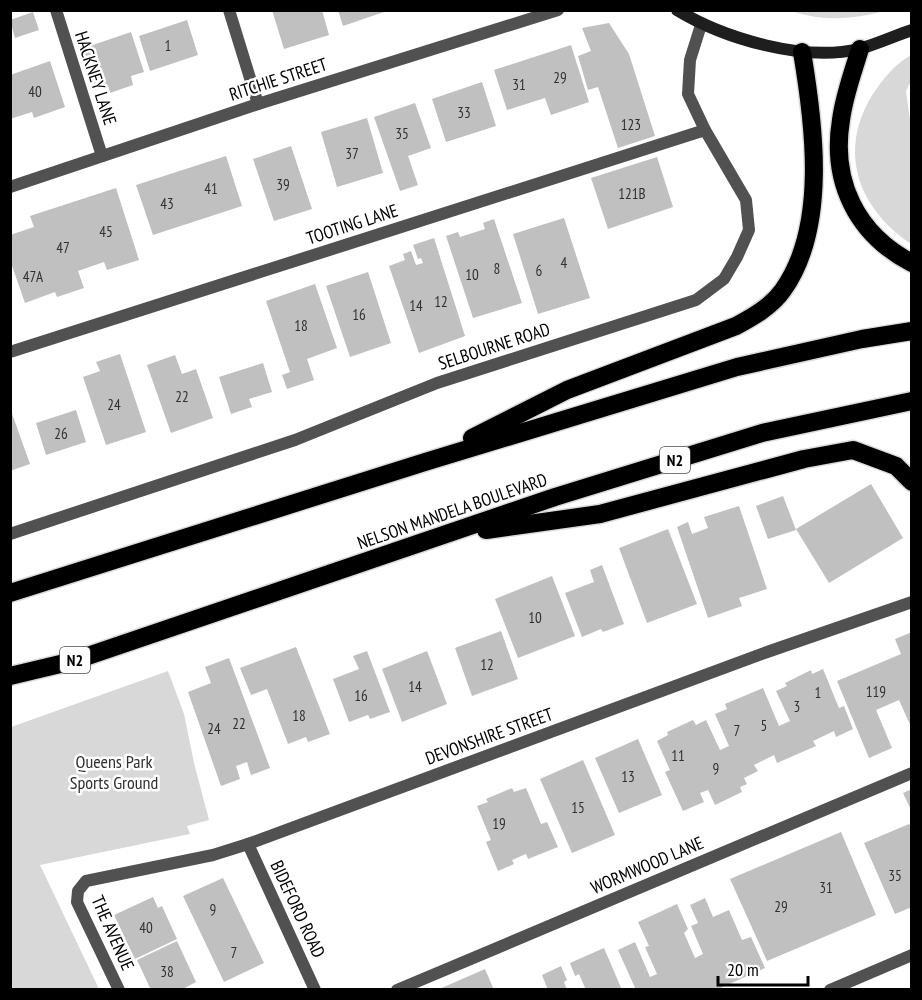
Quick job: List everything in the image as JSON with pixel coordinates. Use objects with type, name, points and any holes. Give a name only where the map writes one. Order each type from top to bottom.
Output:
[{"type":"highway","points":[[860,49],[841,121],[839,160],[842,181],[864,224],[886,246],[912,263]]},
{"type":"highway","points":[[425,462],[567,390],[736,326],[760,312],[782,292],[801,258],[812,196],[813,154],[810,99],[802,52]]},
{"type":"highway","points":[[10,593],[425,462],[737,367],[862,339],[912,331]]},
{"type":"highway","name":"NELSON MANDELA BOULEVARD","points":[[10,676],[73,661],[555,498],[762,433],[912,401]]},
{"type":"highway","points":[[443,537],[600,514],[804,459],[853,450],[896,466],[912,482]]},
{"type":"street","name":"HACKNEY LANE","points":[[56,10],[102,156]]},
{"type":"street","points":[[229,10],[258,104]]},
{"type":"street","name":"RITCHIE STREET","points":[[10,187],[258,104],[558,10]]},
{"type":"street","points":[[677,10],[701,25],[765,45],[814,54],[860,49],[912,30]]},
{"type":"street","name":"SELBOURNE ROAD","points":[[10,534],[295,440],[437,383],[696,300],[723,279],[737,257],[749,230],[746,200],[705,130],[688,94],[690,60],[701,25]]},
{"type":"street","name":"TOOTING LANE","points":[[10,352],[705,130]]},
{"type":"street","name":"DEVONSHIRE STREET","points":[[78,891],[86,881],[213,855],[248,844],[748,659],[912,602]]},
{"type":"street","name":"WORMWOOD LANE","points":[[397,990],[912,773]]},
{"type":"street","name":"BIDEFORD ROAD","points":[[248,844],[315,990]]},
{"type":"street","name":"THE AVENUE","points":[[78,891],[77,902],[119,990]]},
{"type":"street","points":[[830,990],[912,955]]},
{"type":"green space","points":[[792,11],[885,11],[861,16],[827,18]]},
{"type":"green space","points":[[911,55],[911,81],[906,91],[912,135],[911,244],[893,230],[866,196],[855,157],[856,136],[862,115],[873,94],[890,72]]},
{"type":"green space","name":"Queens Park Sports Ground","points":[[168,671],[184,714],[209,820],[187,826],[190,834],[40,865],[99,989],[11,989],[11,727]]},
{"type":"building","points":[[272,10],[322,10],[329,35],[284,49]]},
{"type":"building","points":[[338,10],[387,10],[387,11],[343,26]]},
{"type":"building","points":[[33,12],[39,30],[15,38],[10,20]]},
{"type":"building","points":[[187,20],[198,55],[150,71],[139,36]]},
{"type":"building","points":[[609,23],[629,54],[655,136],[618,148],[598,87],[588,90],[578,56],[591,51],[582,28]]},
{"type":"building","points":[[131,32],[144,72],[131,76],[133,85],[110,93],[108,85],[94,90],[81,49]]},
{"type":"building","points":[[571,45],[589,102],[551,115],[545,98],[507,110],[494,70]]},
{"type":"building","points":[[50,61],[65,107],[34,118],[32,112],[10,119],[10,75]]},
{"type":"building","points":[[482,82],[496,126],[446,142],[432,99]]},
{"type":"building","points":[[415,103],[431,148],[408,156],[418,185],[400,191],[374,117]]},
{"type":"building","points":[[367,118],[383,173],[337,187],[321,132]]},
{"type":"building","points":[[291,146],[312,209],[274,221],[253,159]]},
{"type":"building","points":[[226,156],[242,206],[153,235],[136,185]]},
{"type":"building","points":[[657,157],[673,207],[608,229],[591,178]]},
{"type":"building","points":[[116,188],[139,260],[107,270],[104,262],[78,271],[84,288],[57,297],[55,292],[25,303],[10,260],[10,235],[34,227],[30,216]]},
{"type":"building","points":[[564,218],[590,298],[538,314],[513,234]]},
{"type":"building","points":[[494,219],[522,303],[473,318],[446,236],[458,232],[460,237],[485,229],[483,223]]},
{"type":"building","points":[[434,238],[465,336],[419,353],[389,266],[405,260],[403,254],[411,251],[416,265],[423,263],[421,258],[418,259],[413,245]]},
{"type":"building","points":[[368,272],[391,343],[350,357],[326,286]]},
{"type":"building","points":[[315,284],[337,348],[307,359],[314,380],[287,389],[282,375],[290,372],[266,301]]},
{"type":"building","points":[[120,354],[146,432],[106,445],[83,377],[100,371],[96,362]]},
{"type":"building","points":[[175,355],[182,374],[196,369],[213,418],[171,433],[147,365]]},
{"type":"building","points":[[263,363],[272,392],[249,399],[252,407],[231,414],[219,377]]},
{"type":"building","points":[[10,408],[30,464],[10,471]]},
{"type":"building","points":[[76,410],[86,442],[46,455],[36,423]]},
{"type":"building","points":[[871,484],[903,538],[829,583],[796,529]]},
{"type":"building","points":[[783,496],[796,530],[768,539],[756,506]]},
{"type":"building","points":[[739,506],[767,589],[739,598],[742,606],[708,618],[677,527],[688,522],[692,534],[708,528],[704,517]]},
{"type":"building","points":[[668,529],[697,604],[647,623],[619,548]]},
{"type":"building","points":[[602,565],[624,624],[603,632],[601,629],[582,637],[565,593],[594,582],[590,570]]},
{"type":"building","points":[[552,576],[575,636],[518,658],[495,599]]},
{"type":"building","points":[[501,631],[518,679],[472,696],[455,648]]},
{"type":"building","points":[[912,632],[912,729],[899,700],[876,710],[892,748],[869,758],[837,681],[901,654],[895,639]]},
{"type":"building","points":[[296,647],[330,734],[308,742],[306,737],[288,744],[267,689],[251,695],[240,668]]},
{"type":"building","points":[[367,651],[390,712],[370,719],[368,715],[349,722],[333,679],[359,669],[353,656]]},
{"type":"building","points":[[427,651],[447,704],[402,722],[382,669]]},
{"type":"building","points":[[229,658],[270,768],[251,775],[247,762],[236,766],[240,779],[221,786],[188,692],[211,683],[205,667]]},
{"type":"building","points":[[823,669],[839,708],[844,706],[853,729],[836,737],[834,731],[813,741],[816,746],[777,763],[774,755],[754,765],[758,771],[744,778],[747,784],[740,787],[742,792],[715,805],[708,790],[700,793],[704,802],[683,811],[665,772],[670,770],[657,741],[668,735],[667,732],[693,720],[696,725],[706,720],[720,750],[729,746],[715,714],[727,709],[725,704],[763,688],[779,726],[790,721],[776,691],[787,686],[785,683],[811,670],[812,674]]},
{"type":"building","points":[[638,739],[662,795],[619,813],[595,758]]},
{"type":"building","points":[[583,760],[615,835],[572,853],[540,779]]},
{"type":"building","points":[[512,788],[514,792],[526,788],[541,824],[547,822],[558,847],[528,859],[526,854],[512,860],[514,864],[498,871],[486,842],[491,840],[477,806],[488,802],[486,799]]},
{"type":"building","points":[[912,789],[912,812],[903,793]]},
{"type":"building","points":[[909,824],[912,829],[912,907],[895,914],[864,843]]},
{"type":"building","points":[[841,832],[876,915],[767,961],[730,879]]},
{"type":"building","points":[[223,878],[264,963],[224,982],[183,896]]},
{"type":"building","points":[[153,897],[158,908],[162,906],[177,939],[135,959],[114,915]]},
{"type":"building","points":[[705,898],[713,917],[729,910],[742,940],[751,937],[765,968],[716,990],[636,990],[618,950],[635,942],[650,977],[657,974],[645,947],[649,946],[638,922],[677,904],[688,929],[684,933],[695,958],[703,954],[691,926],[698,923],[690,905]]},
{"type":"building","points":[[177,941],[196,982],[181,990],[151,990],[137,960]]},
{"type":"building","points":[[604,948],[622,990],[586,990],[579,974],[575,976],[570,963]]},
{"type":"building","points":[[561,966],[567,980],[564,982],[567,990],[548,990],[542,975]]},
{"type":"building","points":[[485,969],[494,990],[437,990]]}]
